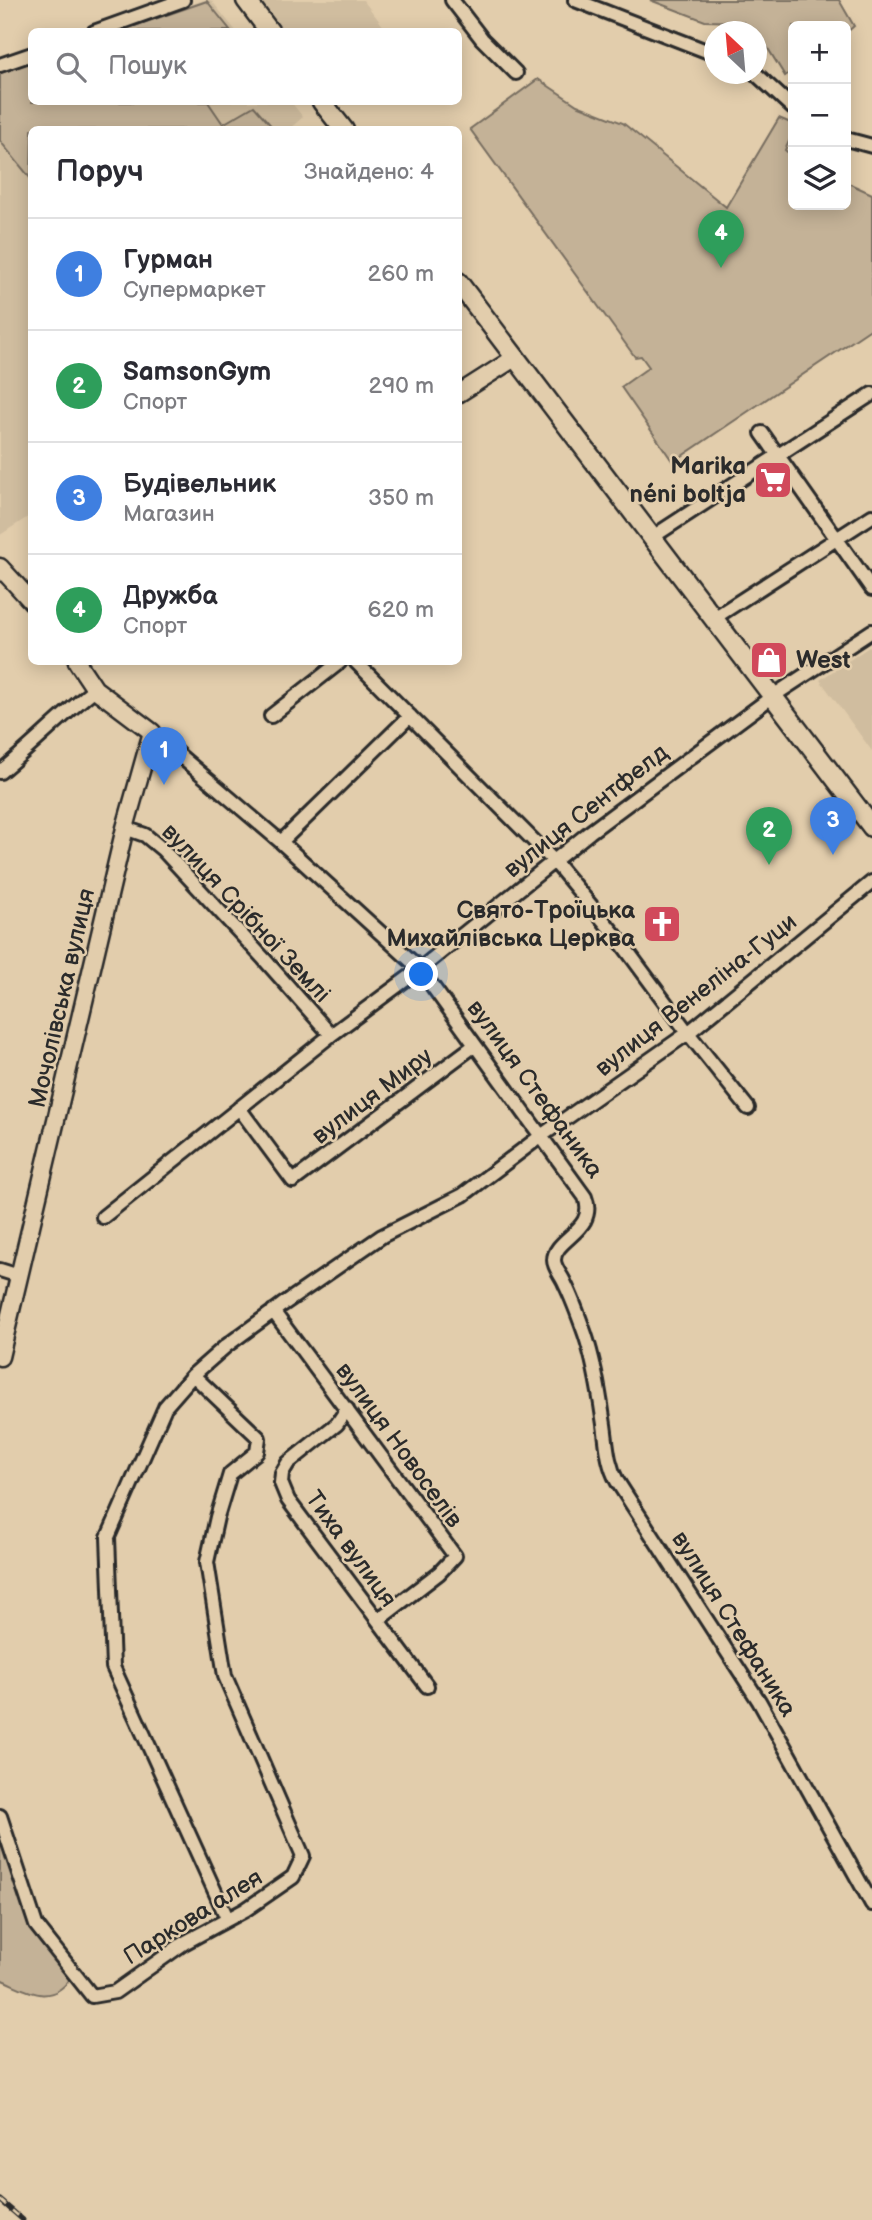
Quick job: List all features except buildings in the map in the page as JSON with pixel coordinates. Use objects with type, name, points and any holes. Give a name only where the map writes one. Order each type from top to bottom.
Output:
[{"type":"highway","points":[[246,0],[267,28]]},
{"type":"highway","points":[[324,105],[341,126]]},
{"type":"highway","points":[[462,287],[872,827]]},
{"type":"main road","points":[[462,392],[516,358]]},
{"type":"main road","points":[[0,567],[28,598]]},
{"type":"main road","name":"вулиця Стефаника","points":[[79,665],[95,689],[152,732]]},
{"type":"main road","name":"Мочолівська вулиця","points":[[0,1357],[125,828],[152,732]]},
{"type":"street","points":[[105,28],[183,0]]},
{"type":"street","points":[[452,0],[482,39],[516,73]]},
{"type":"street","points":[[575,0],[704,50]]},
{"type":"street","points":[[0,65],[28,55]]},
{"type":"street","points":[[766,84],[788,104]]},
{"type":"street","points":[[851,140],[872,146]]},
{"type":"street","points":[[651,538],[872,394]]},
{"type":"street","points":[[762,433],[872,589]]},
{"type":"street","points":[[714,618],[872,516]]},
{"type":"street","name":"вулиця Сентфелд","points":[[103,1217],[631,801],[772,696],[872,631]]},
{"type":"street","points":[[271,716],[336,665]]},
{"type":"street","points":[[359,665],[554,861],[617,937],[688,1034],[748,1108]]},
{"type":"street","points":[[0,772],[95,689]]},
{"type":"street","points":[[281,842],[410,716]]},
{"type":"street","name":"вулиця Стефаника","points":[[152,732],[281,842],[420,969],[585,1197],[589,1205],[587,1215],[581,1226],[555,1251],[554,1263],[585,1334],[596,1371],[608,1465],[759,1701],[872,1904]]},
{"type":"street","name":"вулиця Срібної Землі","points":[[125,828],[145,835],[163,849],[331,1035]]},
{"type":"street","name":"вулиця Венеліна-Гуци","points":[[227,1918],[113,1667],[108,1536],[165,1407],[193,1375],[226,1346],[382,1236],[463,1195],[541,1136],[688,1034],[872,883]]},
{"type":"street","name":"вулиця Миру","points":[[239,1108],[293,1181],[475,1045]]},
{"type":"street","points":[[0,1270],[19,1276]]},
{"type":"street","name":"вулиця Новоселів","points":[[274,1311],[455,1556],[439,1573],[378,1620]]},
{"type":"street","name":"Паркова алея","points":[[0,1816],[36,1925],[92,1996],[115,1992],[184,1943],[245,1910],[293,1878],[303,1856],[225,1676],[207,1562],[230,1474],[257,1452],[259,1438],[193,1375]]},
{"type":"street","name":"Тиха вулиця","points":[[347,1409],[337,1424],[288,1463],[282,1473],[281,1483],[288,1500],[426,1686]]},
{"type":"shaded area","points":[[204,0],[211,0],[234,28],[125,28]]},
{"type":"shaded area","points":[[260,0],[363,0],[385,28],[281,28]]},
{"type":"shaded area","points":[[650,0],[839,0],[854,26],[851,29],[851,21],[788,21],[788,74],[785,76],[767,47],[767,21],[705,21]]},
{"type":"shaded area","points":[[207,1],[229,28],[129,28]]},
{"type":"shaded area","points":[[28,61],[28,105],[293,105],[303,117],[293,126],[28,126],[28,517],[0,535],[0,71]]},
{"type":"shaded area","points":[[28,63],[28,105],[210,105],[223,124],[254,106],[271,126],[28,126],[28,175],[0,141],[0,73]]},
{"type":"shaded area","points":[[538,79],[577,105],[623,123],[726,207],[779,118],[788,122],[788,144],[785,150],[788,153],[788,210],[851,210],[851,184],[872,194],[872,328],[673,462],[621,387],[649,367],[641,356],[635,357],[470,129]]},
{"type":"shaded area","points":[[872,645],[872,751],[820,680]]},
{"type":"shaded area","points":[[0,1839],[38,1939],[70,1979],[54,1993],[36,1994],[0,1979]]},
{"type":"railway","points":[[0,2200],[23,2220]]},
{"type":"place","name":"Дружба","points":[[721,268]]},
{"type":"place","name":"Marika néni boltja","points":[[773,480]]},
{"type":"place","name":"West","points":[[769,660]]},
{"type":"place","name":"Гурман","points":[[164,785]]},
{"type":"place","name":"Будівельник","points":[[833,855]]},
{"type":"place","name":"SamsonGym","points":[[769,865]]},
{"type":"place","name":"Свято-Троїцька Михайлівська Церква","points":[[662,924]]}]
